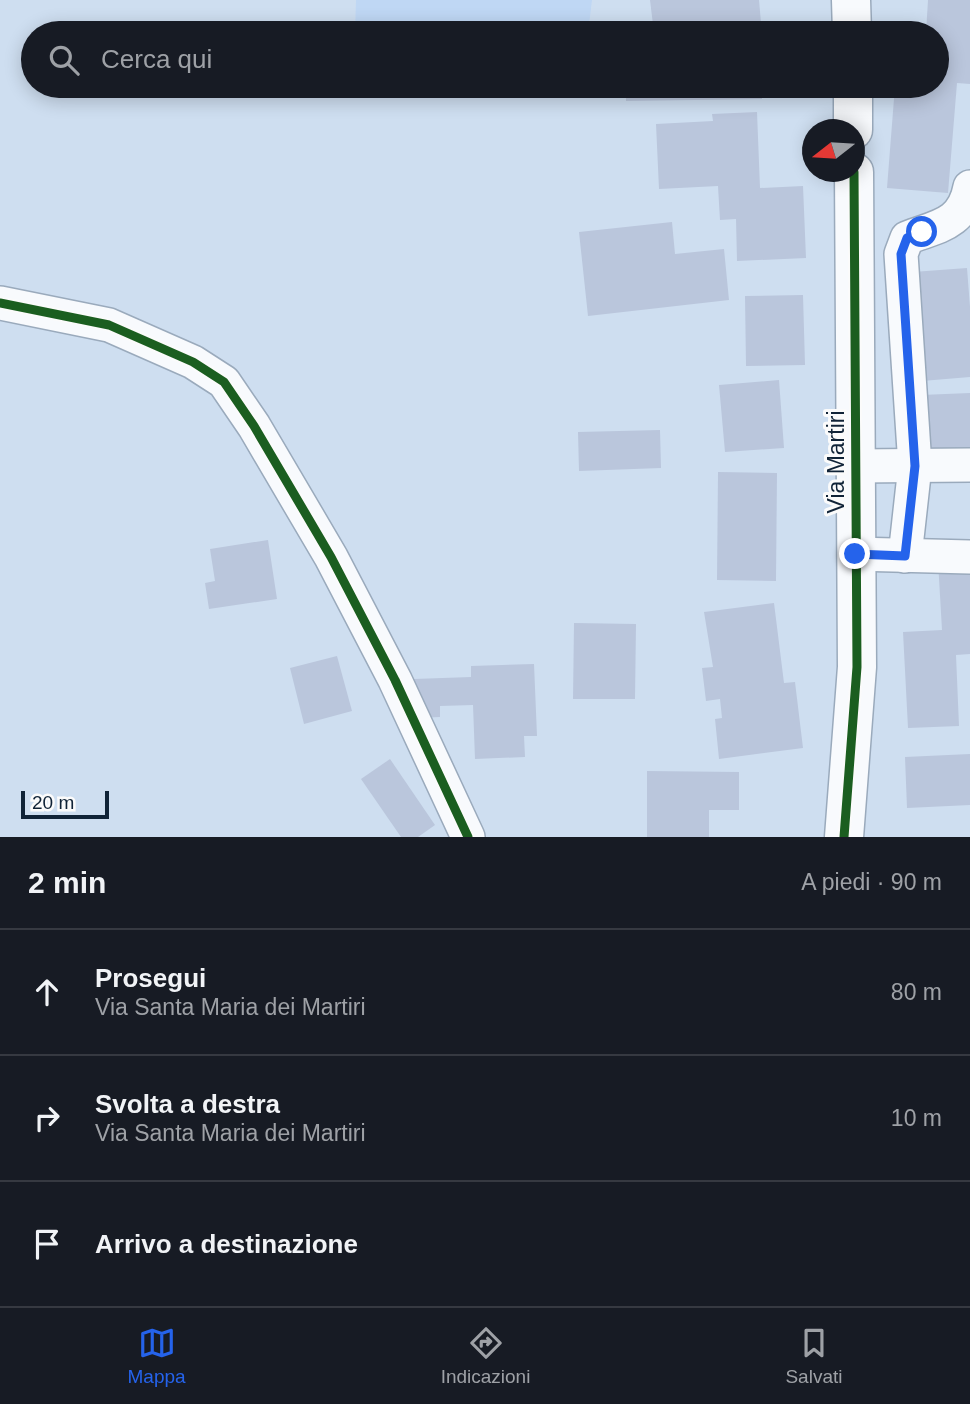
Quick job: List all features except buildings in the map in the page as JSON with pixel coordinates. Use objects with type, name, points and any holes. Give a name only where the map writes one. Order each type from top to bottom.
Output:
[{"type":"main road","points":[[851,0],[852,21]]},
{"type":"main road","points":[[853,98],[853,119]]},
{"type":"main road","name":"Via Martiri","points":[[845,837],[858,667],[854,182]]},
{"type":"street","points":[[905,556],[915,466],[901,254],[907,238],[944,226],[954,219],[968,198],[970,187]]},
{"type":"street","points":[[0,303],[109,325],[193,362],[224,382],[254,426],[331,557],[395,680],[468,837]]},
{"type":"street","points":[[856,466],[970,465]]},
{"type":"street","points":[[855,554],[970,558]]},
{"type":"shaded area","points":[[356,0],[592,0],[589,21],[355,21]]},
{"type":"cycle path","points":[[844,837],[857,667],[854,182]]},
{"type":"cycle path","points":[[0,303],[109,325],[193,362],[224,382],[254,426],[331,557],[395,680],[468,837]]},
{"type":"route","points":[[855,554],[905,556],[915,466],[901,254],[907,238],[922,232]]}]
